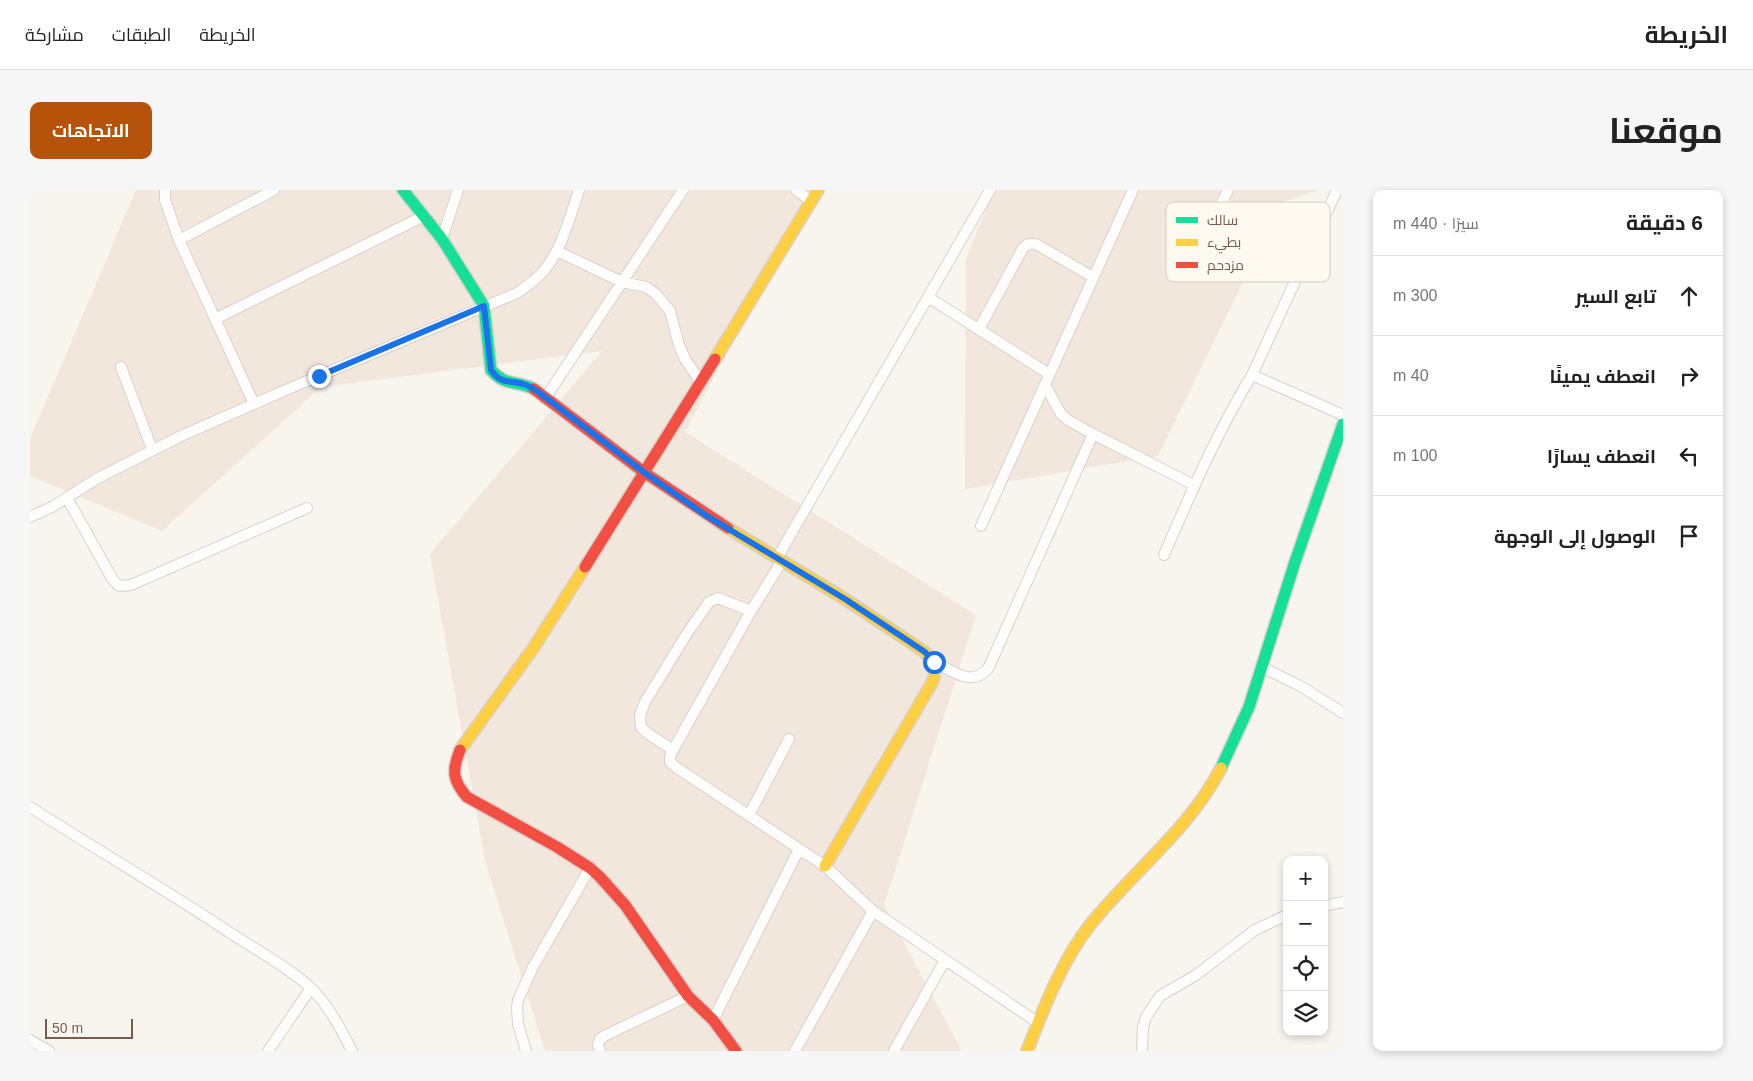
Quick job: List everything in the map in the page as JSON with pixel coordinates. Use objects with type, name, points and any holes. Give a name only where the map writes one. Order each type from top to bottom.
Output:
[{"type":"street","points":[[165,190],[165,200],[179,240],[254,404]]},
{"type":"street","points":[[179,240],[274,190]]},
{"type":"street","points":[[403,190],[442,239],[484,306],[491,370],[494,374],[505,382],[526,385],[546,397],[645,473],[707,516],[845,599],[925,652],[934,662],[970,678],[981,676],[988,668],[1093,434]]},
{"type":"street","points":[[442,239],[458,190]]},
{"type":"street","points":[[30,517],[152,449],[517,293],[546,269],[557,251],[579,190]]},
{"type":"street","points":[[546,397],[683,190]]},
{"type":"street","points":[[796,190],[811,201]]},
{"type":"street","points":[[736,1051],[713,1020],[688,996],[613,890],[590,868],[526,829],[467,797],[458,788],[454,776],[454,764],[460,749],[532,650],[645,473],[818,190]]},
{"type":"street","points":[[990,190],[673,750],[670,762],[825,866],[874,911],[1037,1022]]},
{"type":"street","points":[[981,526],[1045,386],[1048,374],[1133,190]]},
{"type":"street","points":[[1222,202],[1228,190]]},
{"type":"street","points":[[1330,205],[1337,190]]},
{"type":"street","points":[[215,319],[424,216]]},
{"type":"street","points":[[979,329],[1023,248],[1028,244],[1036,244],[1093,277]]},
{"type":"street","points":[[557,251],[622,282],[646,287],[656,294],[670,311],[679,345],[700,381]]},
{"type":"street","points":[[1164,555],[1194,485],[1229,413],[1252,375],[1295,282]]},
{"type":"street","points":[[928,297],[1048,374]]},
{"type":"street","points":[[121,367],[152,449]]},
{"type":"street","points":[[1252,375],[1343,415]]},
{"type":"street","points":[[1045,386],[1061,414],[1068,420],[1194,485]]},
{"type":"street","points":[[1031,1049],[1037,1022],[1060,972],[1085,931],[1176,832],[1206,794],[1230,751],[1243,724],[1288,581],[1343,424]]},
{"type":"street","points":[[67,498],[113,580],[119,586],[131,585],[308,508]]},
{"type":"street","points":[[673,750],[646,733],[641,727],[640,716],[645,702],[686,635],[709,602],[718,598],[751,611]]},
{"type":"street","points":[[825,866],[926,694],[935,674],[934,662]]},
{"type":"street","points":[[1262,667],[1310,691],[1343,713]]},
{"type":"street","points":[[749,815],[789,738]]},
{"type":"street","points":[[30,807],[188,905],[293,974],[311,988],[324,1003],[339,1025],[352,1051]]},
{"type":"street","points":[[713,1020],[799,849]]},
{"type":"street","points":[[526,1051],[518,1024],[518,1000],[533,967],[590,868]]},
{"type":"street","points":[[1328,905],[1343,902]]},
{"type":"street","points":[[794,1051],[874,911]]},
{"type":"street","points":[[1142,1051],[1142,1034],[1146,1018],[1160,996],[1196,975],[1254,930],[1283,917]]},
{"type":"street","points":[[894,1051],[945,960]]},
{"type":"street","points":[[268,1051],[311,988]]},
{"type":"street","points":[[600,1051],[598,1045],[600,1039],[606,1035],[688,996]]},
{"type":"street","points":[[30,1040],[49,1051]]},
{"type":"shaded area","points":[[136,190],[813,190],[685,432],[976,615],[884,905],[962,1051],[545,1051],[485,861],[430,554],[602,351],[321,387],[162,531],[30,476],[30,439]]},
{"type":"shaded area","points":[[994,190],[1319,190],[1282,202],[1166,202],[1166,282],[1243,282],[1158,456],[965,489],[966,259]]},
{"type":"traffic: fast","points":[[403,190],[442,239],[484,306],[491,370],[506,381],[534,389]]},
{"type":"traffic: fast","points":[[1221,768],[1249,707],[1295,562],[1343,424]]},
{"type":"traffic: slow","points":[[715,359],[818,190]]},
{"type":"traffic: slow","points":[[728,528],[845,599],[925,652],[934,665],[933,681],[825,866]]},
{"type":"traffic: slow","points":[[460,750],[532,650],[585,567]]},
{"type":"traffic: slow","points":[[1027,1051],[1054,986],[1080,939],[1107,905],[1177,831],[1208,790],[1221,768]]},
{"type":"traffic: jam","points":[[585,567],[715,359]]},
{"type":"traffic: jam","points":[[534,389],[645,473],[728,528]]},
{"type":"traffic: jam","points":[[460,750],[455,775],[458,785],[467,797],[557,847],[590,868],[600,877],[625,905],[688,996],[713,1020],[736,1051]]},
{"type":"route","points":[[319,376],[484,306],[491,370],[497,377],[505,382],[526,385],[537,391],[645,473],[707,516],[845,599],[925,652],[934,662]]}]
